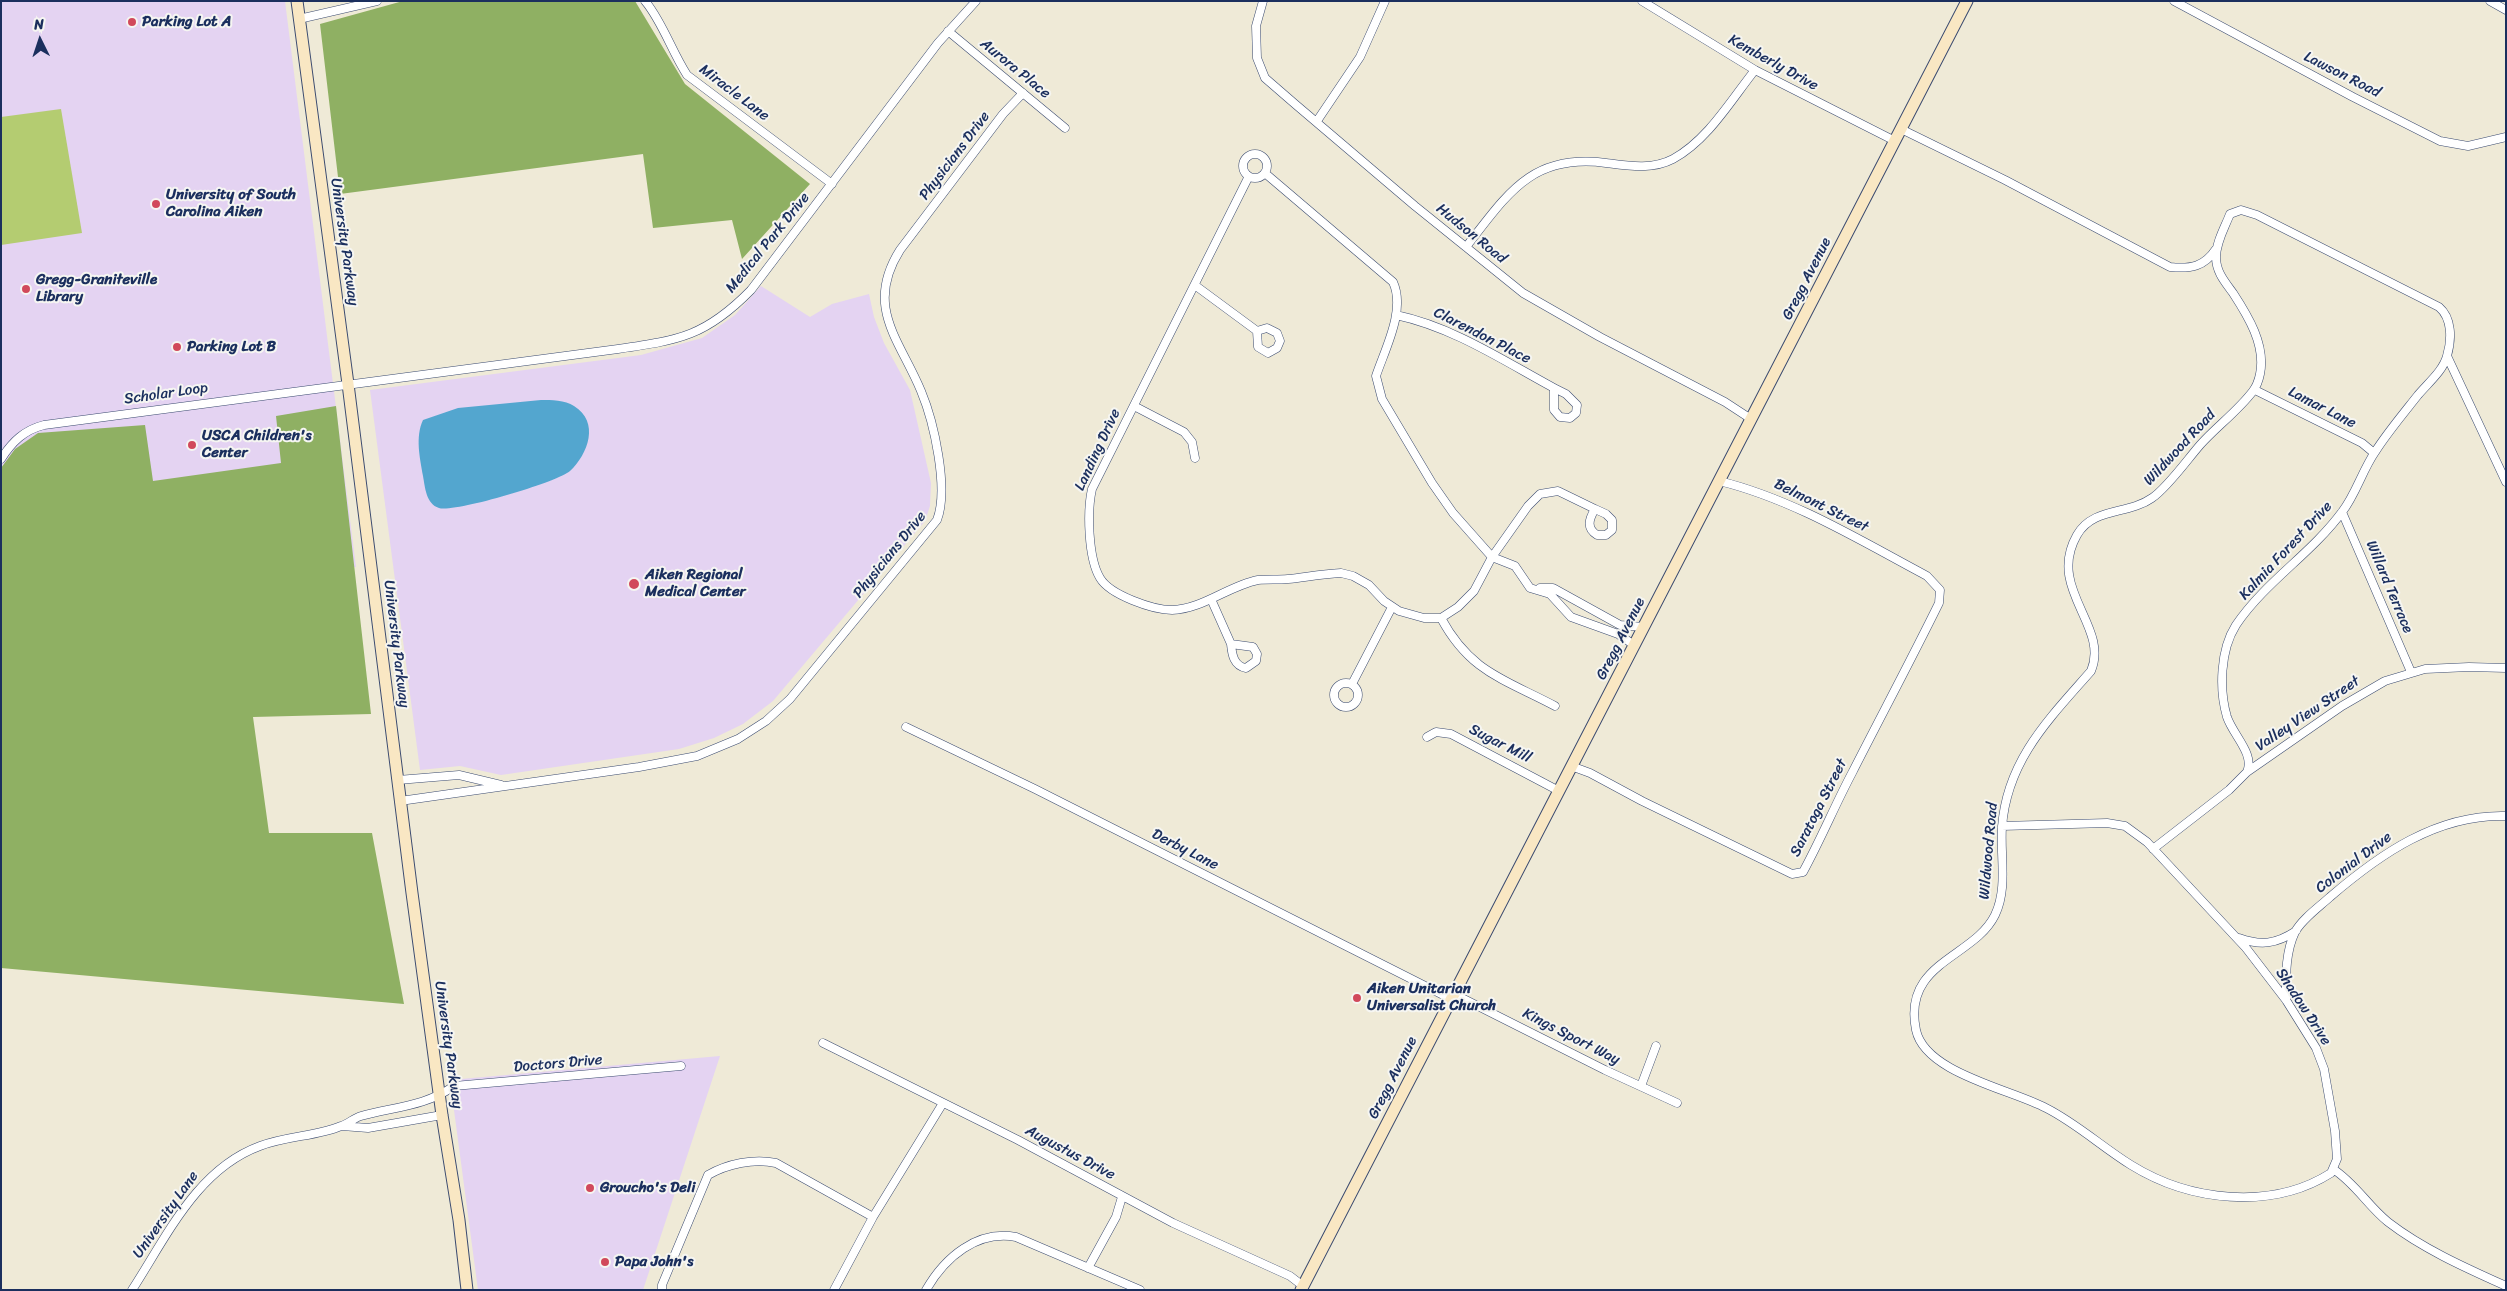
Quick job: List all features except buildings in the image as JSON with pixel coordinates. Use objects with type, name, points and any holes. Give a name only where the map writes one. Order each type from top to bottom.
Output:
[{"type":"street","name":"University Parkway","points":[[297,1],[348,384],[400,801],[442,1115],[459,1220],[467,1290]]},
{"type":"street","points":[[299,19],[377,1]]},
{"type":"street","name":"Miracle Lane","points":[[645,1],[652,9],[672,52],[687,75],[832,184]]},
{"type":"street","name":"Medical Park Drive","points":[[348,384],[653,344],[670,341],[697,332],[722,318],[751,290],[948,31],[976,1]]},
{"type":"street","name":"Hudson Road","points":[[1263,1],[1255,36],[1261,68],[1265,78],[1523,293],[1600,337],[1717,398],[1751,419]]},
{"type":"street","points":[[1317,121],[1360,56],[1385,1]]},
{"type":"street","name":"Kemberly Drive","points":[[1642,1],[1755,70],[1895,142]]},
{"type":"street","name":"Gregg Avenue","points":[[1302,1288],[1967,1]]},
{"type":"street","name":"Lawson Road","points":[[2174,1],[2353,97],[2440,140],[2468,146],[2506,137]]},
{"type":"street","points":[[2490,1],[2506,10]]},
{"type":"street","name":"Aurora Place","points":[[948,31],[1065,128]]},
{"type":"street","points":[[1466,247],[1505,198],[1540,169],[1589,162],[1646,166],[1674,158],[1694,145],[1706,133],[1755,70]]},
{"type":"street","name":"Physicians Drive","points":[[400,801],[697,756],[718,748],[753,730],[790,699],[934,526],[941,512],[943,493],[936,451],[921,390],[896,344],[889,321],[884,295],[886,278],[900,250],[1004,114],[1023,93]]},
{"type":"street","points":[[1901,129],[2005,180],[2170,267],[2185,269],[2200,265],[2210,257],[2218,245]]},
{"type":"street","name":"Landing Drive","points":[[1441,618],[1415,617],[1392,607],[1369,585],[1353,576],[1341,573],[1259,580],[1239,585],[1211,599],[1172,610],[1148,606],[1112,590],[1101,580],[1097,571],[1092,552],[1090,498],[1092,489],[1196,286],[1248,178],[1243,170],[1243,162],[1251,154],[1260,155],[1264,158],[1267,166],[1266,174],[1389,277],[1397,294],[1396,315],[1376,376],[1379,392],[1442,499],[1492,557],[1515,566],[1530,588]]},
{"type":"street","points":[[1248,178],[1256,178],[1266,174]]},
{"type":"street","name":"Kalmia Forest Drive","points":[[2218,245],[2230,214],[2241,210],[2257,214],[2439,306],[2449,321],[2447,356],[2438,373],[2374,453],[2342,512],[2320,538],[2257,599],[2236,625],[2227,643],[2224,654],[2223,695],[2227,716],[2234,734],[2248,757],[2247,772]]},
{"type":"street","points":[[2218,245],[2216,259],[2219,273],[2249,319],[2257,340],[2260,373],[2255,390]]},
{"type":"street","points":[[1196,286],[1257,330]]},
{"type":"street","name":"Clarendon Place","points":[[1396,315],[1424,322],[1463,339],[1554,388]]},
{"type":"street","points":[[2447,356],[2502,462],[2506,482]]},
{"type":"street","name":"Scholar Loop","points":[[1,459],[18,437],[44,425],[348,384]]},
{"type":"street","name":"Lamar Lane","points":[[2255,390],[2362,443],[2374,453]]},
{"type":"street","name":"Wildwood Road","points":[[2255,390],[2201,443],[2153,498],[2135,506],[2089,520],[2078,533],[2068,550],[2070,588],[2094,646],[2093,665],[2028,746],[2009,789],[2002,826],[2002,888],[1995,914],[1989,925],[1936,968],[1920,988],[1916,1005],[1915,1023],[1918,1038],[1926,1052],[1944,1064],[2046,1108],[2131,1165],[2159,1179],[2188,1189],[2231,1197],[2272,1196],[2323,1177],[2333,1169]]},
{"type":"street","points":[[1134,406],[1184,432],[1192,442],[1195,458]]},
{"type":"street","name":"Belmont Street","points":[[1719,481],[1755,490],[1907,565]]},
{"type":"street","points":[[1555,706],[1485,671],[1461,649],[1441,618],[1458,607],[1474,591],[1492,557],[1523,513],[1540,494],[1552,490],[1562,492],[1594,509]]},
{"type":"street","name":"Willard Terrace","points":[[2342,512],[2411,672]]},
{"type":"street","name":"Saratoga Street","points":[[1572,766],[1590,773],[1783,870],[1792,874],[1799,874],[1819,842],[1851,774],[1895,692],[1939,603],[1941,597],[1938,585],[1927,576],[1907,565]]},
{"type":"street","points":[[1530,588],[1553,588],[1620,625],[1643,628]]},
{"type":"street","points":[[1530,588],[1550,594],[1565,611],[1579,621],[1618,634],[1634,645]]},
{"type":"street","points":[[1211,599],[1231,644]]},
{"type":"street","points":[[1352,684],[1392,607]]},
{"type":"street","name":"Valley View Street","points":[[2154,849],[2229,790],[2247,772],[2342,706],[2385,681],[2411,672],[2468,667],[2506,668]]},
{"type":"street","name":"Derby Lane","points":[[906,727],[1452,996]]},
{"type":"street","name":"Sugar Mill","points":[[1427,737],[1436,732],[1451,734],[1559,791]]},
{"type":"street","name":"Physicians Drive","points":[[398,780],[459,776],[503,786]]},
{"type":"street","name":"Colonial Drive","points":[[2286,1000],[2287,961],[2296,931],[2339,890],[2399,845],[2443,825],[2481,817],[2506,816]]},
{"type":"street","name":"Shadow Drive","points":[[2002,826],[2066,822],[2116,824],[2133,830],[2154,849],[2237,937],[2286,1000],[2316,1048],[2324,1069],[2335,1131],[2337,1159],[2333,1169]]},
{"type":"street","points":[[2237,937],[2252,942],[2268,944],[2296,931]]},
{"type":"street","name":"Kings Sport Way","points":[[1452,996],[1676,1103]]},
{"type":"street","name":"Augustus Drive","points":[[823,1043],[1018,1140],[1173,1223],[1290,1276],[1302,1288]]},
{"type":"street","points":[[1641,1086],[1656,1046]]},
{"type":"street","name":"Doctors Drive","points":[[440,1096],[454,1086],[681,1066]]},
{"type":"street","name":"University Lane","points":[[132,1290],[191,1199],[219,1168],[231,1159],[262,1145],[342,1126],[361,1116],[418,1104],[440,1096]]},
{"type":"street","points":[[834,1290],[909,1155],[943,1103]]},
{"type":"street","name":"University Lane","points":[[342,1126],[368,1128],[442,1115]]},
{"type":"street","points":[[662,1290],[662,1284],[708,1176],[720,1168],[762,1160],[776,1162],[873,1217]]},
{"type":"street","points":[[2333,1169],[2352,1183],[2377,1213],[2396,1228],[2460,1265],[2506,1286]]},
{"type":"street","points":[[1088,1268],[1116,1217],[1122,1197]]},
{"type":"street","points":[[926,1290],[951,1258],[968,1244],[997,1235],[1016,1237],[1140,1290]]},
{"type":"shaded area","name":"University of South Carolina Aiken","points":[[1,1],[285,1],[356,567],[113,573],[1,782]]},
{"type":"shaded area","name":"Aiken Regional Medical Center","points":[[761,286],[810,317],[832,304],[869,294],[874,317],[884,343],[910,390],[931,483],[930,506],[925,521],[773,701],[743,724],[714,738],[679,749],[501,775],[460,766],[420,770],[370,390],[641,355],[702,338],[735,315]]},
{"type":"shaded area","points":[[720,1056],[643,1290],[478,1290],[450,1080]]},
{"type":"green space","points":[[403,1],[635,1],[685,84],[810,184],[742,259],[732,220],[653,228],[643,154],[340,194],[320,24]]},
{"type":"green space","points":[[61,109],[82,233],[1,245],[1,117]]},
{"type":"green space","points":[[336,406],[371,714],[253,717],[269,833],[372,833],[404,1004],[1,968],[1,468],[15,449],[38,433],[145,425],[153,481],[281,463],[276,416]]},
{"type":"water","points":[[541,400],[570,404],[582,413],[587,421],[589,429],[586,447],[582,456],[570,471],[547,482],[506,496],[464,506],[439,508],[431,503],[426,490],[420,455],[419,433],[423,420],[458,408]]},
{"type":"place","name":"Parking Lot A","points":[[132,22]]},
{"type":"place","name":"University of South Carolina Aiken","points":[[156,204]]},
{"type":"place","name":"Gregg-Graniteville Library","points":[[26,289]]},
{"type":"place","name":"Parking Lot B","points":[[177,347]]},
{"type":"place","name":"USCA Children's Center","points":[[192,445]]},
{"type":"place","name":"Aiken Regional Medical Center","points":[[634,584]]},
{"type":"place","name":"Aiken Unitarian Universalist Church","points":[[1357,998]]},
{"type":"place","name":"Groucho's Deli","points":[[590,1188]]},
{"type":"place","name":"Papa John's","points":[[605,1262]]}]
